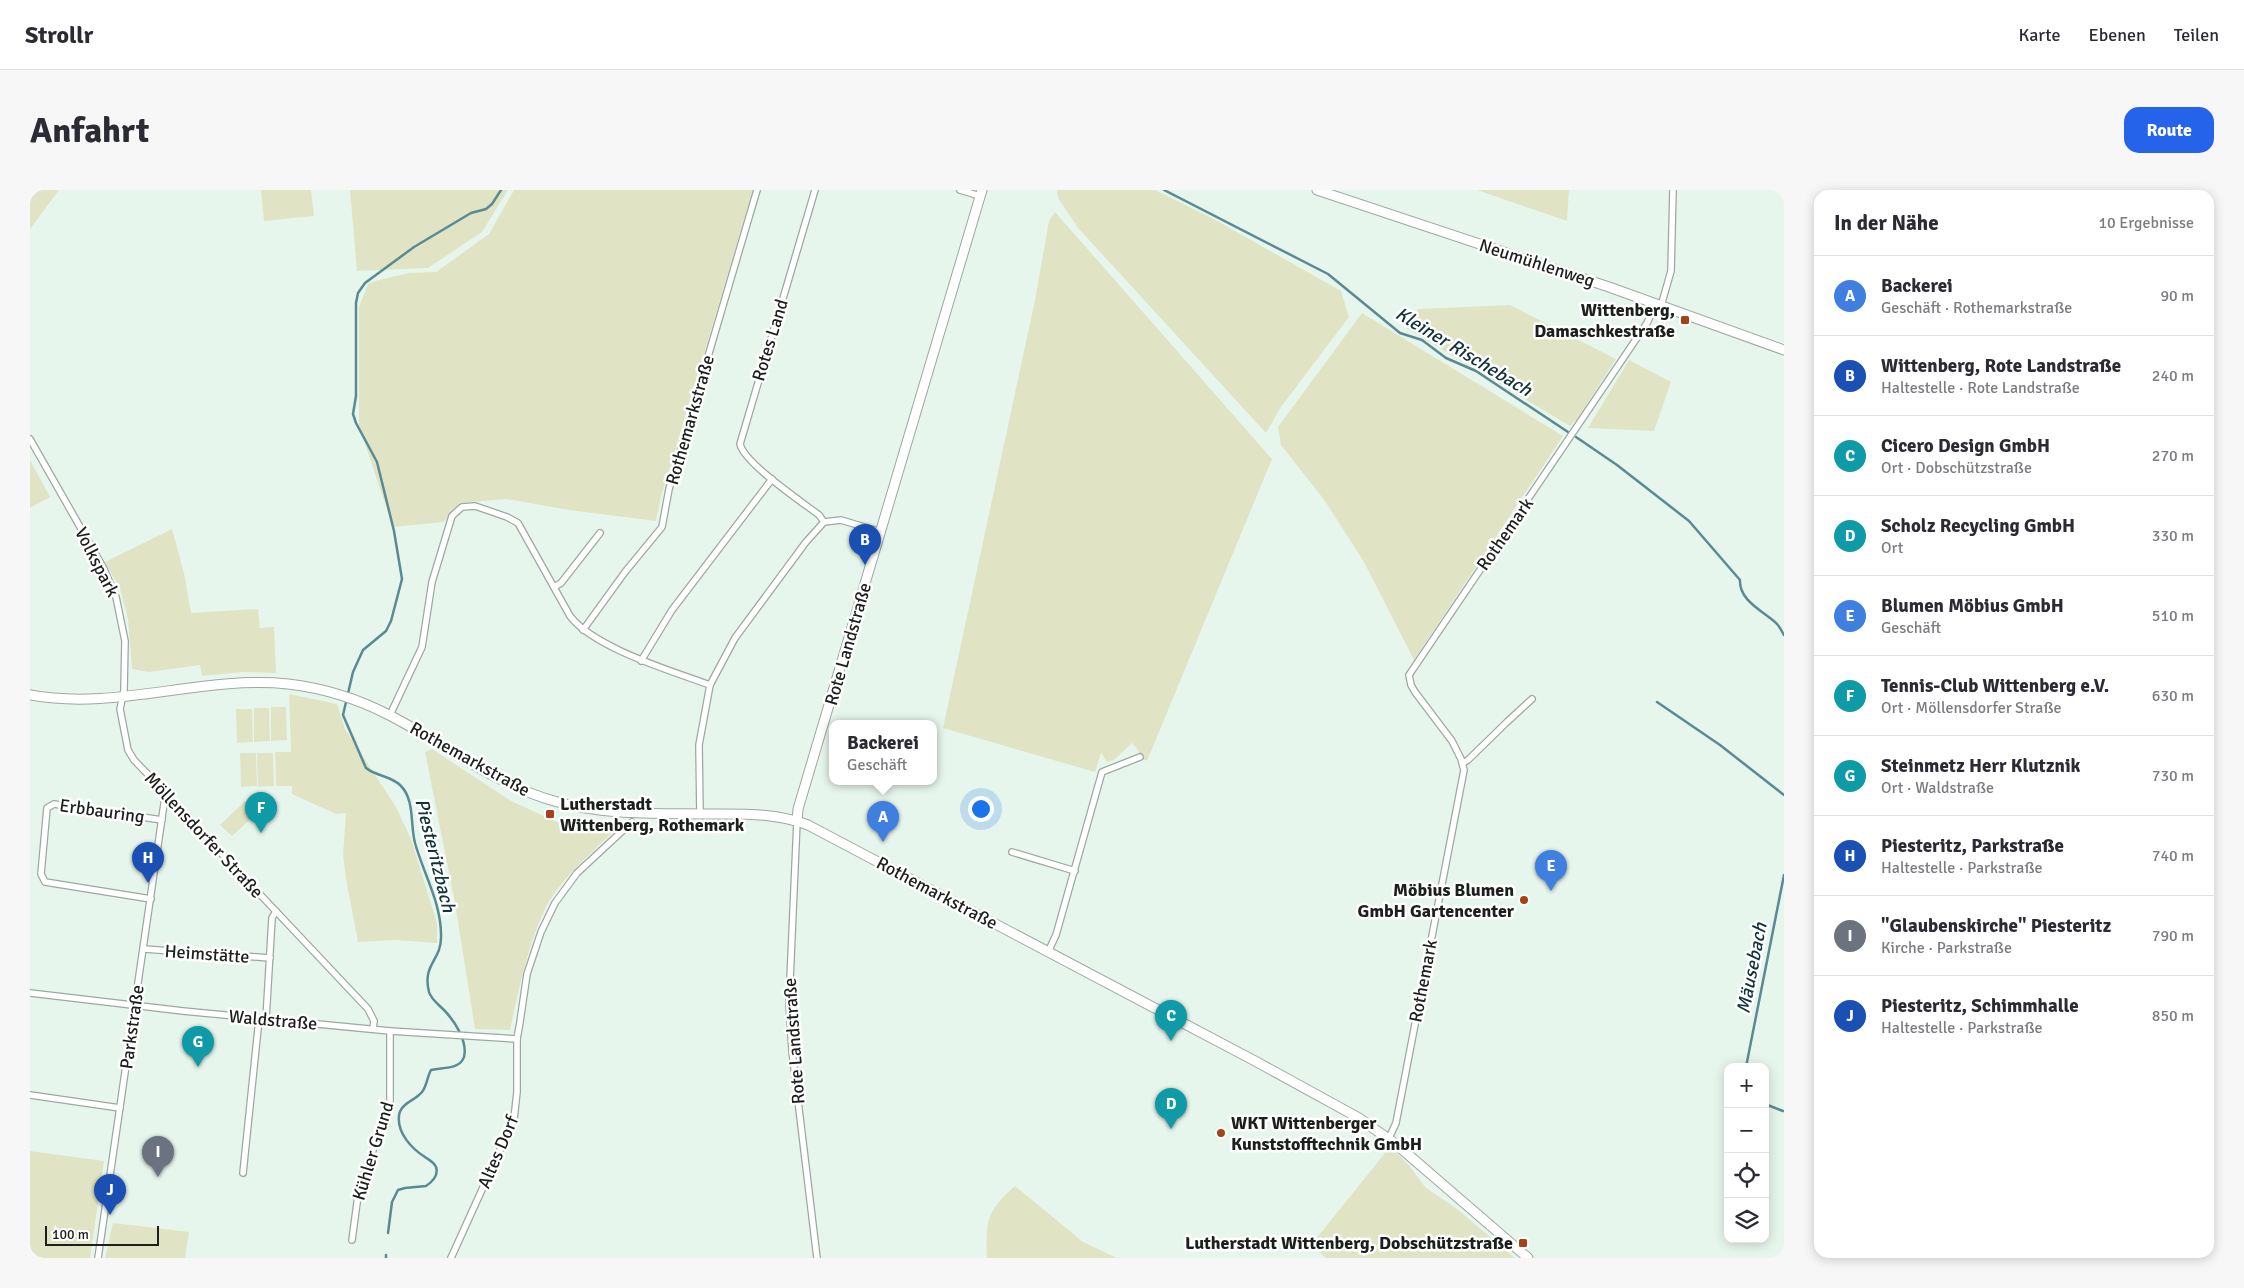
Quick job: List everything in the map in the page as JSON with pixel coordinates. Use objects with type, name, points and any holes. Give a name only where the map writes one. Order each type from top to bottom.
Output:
[{"type":"street","name":"Rothemarkstraße","points":[[583,630],[625,572],[662,527],[669,489],[757,190]]},
{"type":"street","name":"Rotes Land","points":[[815,190],[740,440],[743,452],[772,479],[819,515],[824,522]]},
{"type":"street","points":[[960,190],[981,193]]},
{"type":"street","name":"Neumühlenweg","points":[[1316,190],[1558,270],[1784,350]]},
{"type":"street","name":"Rothemark","points":[[1389,1138],[1395,1128],[1400,1104],[1464,770],[1463,763],[1452,741],[1411,685],[1410,675],[1458,600],[1659,305],[1671,271],[1673,190]]},
{"type":"street","name":"Rote Landstraße","points":[[817,1258],[796,1090],[789,1003],[798,808],[981,193]]},
{"type":"street","name":"Volkspark","points":[[30,439],[113,588],[121,616],[125,641],[122,697]]},
{"type":"street","points":[[642,661],[672,610],[772,479]]},
{"type":"street","name":"Rothemarkstraße","points":[[390,716],[422,647],[432,582],[448,524],[456,510],[468,506],[513,520],[521,528],[554,587]]},
{"type":"street","points":[[700,814],[699,745],[710,684],[735,638],[806,542],[824,522],[841,520],[881,532]]},
{"type":"street","points":[[600,532],[561,583],[554,587],[570,616],[583,630],[642,661],[710,684]]},
{"type":"street","name":"Rothemarkstraße","points":[[122,697],[248,683],[301,686],[355,700],[390,716],[502,781],[552,801],[606,811],[759,815],[797,821],[838,839],[1351,1113],[1389,1138],[1528,1258]]},
{"type":"street","points":[[30,695],[74,700],[122,697]]},
{"type":"street","name":"Möllensdorfer Straße","points":[[122,697],[121,715],[128,750],[134,760],[160,787],[165,797],[180,810],[368,1009],[374,1022],[373,1029]]},
{"type":"street","points":[[1463,763],[1532,699]]},
{"type":"street","points":[[1048,952],[1056,935],[1102,772],[1140,757]]},
{"type":"street","name":"Parkstraße","points":[[98,1258],[165,797]]},
{"type":"street","name":"Erbbauring","points":[[151,899],[45,882],[41,874],[47,808],[54,804],[162,820]]},
{"type":"street","points":[[517,1040],[528,974],[549,915],[582,867],[632,822]]},
{"type":"street","points":[[1012,852],[1075,871]]},
{"type":"street","name":"Heimstätte","points":[[243,1173],[270,958],[272,918],[276,911]]},
{"type":"street","name":"Heimstätte","points":[[144,949],[270,958]]},
{"type":"street","name":"Waldstraße","points":[[30,993],[262,1019],[517,1040]]},
{"type":"street","name":"Kühler Grund","points":[[352,1240],[359,1188],[390,1104],[390,1031]]},
{"type":"street","name":"Altes Dorf","points":[[451,1258],[514,1119],[517,1092],[517,1040]]},
{"type":"street","points":[[30,1095],[120,1108]]},
{"type":"green space","points":[[30,190],[59,190],[30,229]]},
{"type":"green space","points":[[261,190],[311,190],[314,216],[264,221]]},
{"type":"green space","points":[[350,190],[508,190],[482,232],[428,268],[357,271]]},
{"type":"green space","points":[[514,190],[753,190],[661,497],[656,521],[569,510],[506,499],[460,503],[444,522],[393,527],[359,426],[359,307],[368,284],[409,273],[436,272],[489,234]]},
{"type":"green space","points":[[1057,190],[1155,190],[1214,219],[1341,291],[1349,317],[1281,407],[1266,433],[1079,229],[1058,198]]},
{"type":"green space","points":[[1477,190],[1569,190],[1567,221]]},
{"type":"green space","points":[[1055,212],[1272,459],[1147,761],[1138,756],[1139,751],[1132,743],[1114,760],[1107,762],[1101,753],[1095,772],[943,728],[1035,300],[1049,221]]},
{"type":"green space","points":[[1510,305],[1616,359],[1578,418],[1570,426],[1406,328],[1418,309]]},
{"type":"green space","points":[[1362,313],[1563,436],[1414,660],[1364,562],[1325,501],[1281,445],[1278,427]]},
{"type":"green space","points":[[1629,360],[1671,382],[1654,431],[1588,428]]},
{"type":"green space","points":[[30,460],[50,497],[30,508]]},
{"type":"green space","points":[[172,529],[184,573],[191,613],[258,609],[260,628],[274,627],[276,673],[242,672],[202,676],[200,665],[149,672],[132,669],[128,619],[120,589],[105,562]]},
{"type":"green space","points":[[289,694],[337,704],[345,729],[396,807],[411,839],[437,923],[437,943],[396,940],[358,942],[343,854],[346,813],[336,814],[292,794],[292,786],[276,786],[275,752],[291,752]]},
{"type":"green space","points":[[271,707],[286,707],[287,740],[271,741]]},
{"type":"green space","points":[[254,708],[269,708],[270,741],[254,742]]},
{"type":"green space","points":[[236,709],[252,709],[253,742],[237,743]]},
{"type":"green space","points":[[432,749],[511,801],[557,822],[612,821],[617,828],[559,887],[545,909],[528,953],[510,1030],[475,1029],[455,903],[425,752]]},
{"type":"green space","points":[[240,753],[256,753],[257,786],[241,787]]},
{"type":"green space","points":[[257,753],[273,753],[274,786],[258,787]]},
{"type":"green space","points":[[245,801],[257,813],[232,836],[220,825]]},
{"type":"green space","points":[[1390,1147],[1408,1164],[1425,1187],[1457,1209],[1515,1258],[1326,1258],[1311,1245]]},
{"type":"green space","points":[[30,1151],[104,1161],[90,1258],[30,1258]]},
{"type":"green space","points":[[1015,1186],[1083,1242],[1117,1258],[987,1258],[988,1226],[993,1210]]},
{"type":"green space","points":[[113,1223],[189,1232],[185,1258],[105,1258]]},
{"type":"waterway","name":"Piesteritzbach","points":[[388,1233],[392,1202],[398,1190],[426,1186],[433,1181],[437,1173],[434,1164],[415,1150],[406,1140],[400,1128],[400,1112],[405,1105],[422,1092],[431,1070],[459,1064],[464,1057],[465,1051],[456,1025],[429,992],[428,975],[440,946],[441,925],[436,901],[415,843],[408,797],[396,782],[366,768],[343,715],[353,672],[363,650],[386,631],[391,621],[402,579],[394,531],[377,462],[353,414],[356,396],[356,303],[358,293],[365,283],[414,247],[471,213],[486,209],[492,204],[501,190]]},
{"type":"waterway","name":"Kleiner Rischebach","points":[[1164,190],[1328,274],[1400,333],[1422,340],[1446,358],[1476,371],[1568,432]]},
{"type":"waterway","name":"Kleiner Rischebach","points":[[1576,437],[1617,465],[1689,521],[1740,580],[1743,593],[1747,599],[1776,623],[1784,635]]},
{"type":"waterway","name":"Mäusebach","points":[[1657,702],[1720,745],[1784,795]]},
{"type":"waterway","name":"Mäusebach","points":[[1747,1063],[1784,875]]},
{"type":"waterway","name":"Mäusebach","points":[[1769,1106],[1783,1111]]},
{"type":"place","name":"Wittenberg, Damaschkestraße","points":[[1685,320]]},
{"type":"place","name":"Wittenberg, Rote Landstraße","points":[[865,565]]},
{"type":"place","name":"Lutherstadt Wittenberg, Rothemark","points":[[550,814]]},
{"type":"place","name":"Tennis-Club Wittenberg e.V.","points":[[261,833]]},
{"type":"place","name":"Backerei","points":[[883,842]]},
{"type":"place","name":"Piesteritz, Parkstraße","points":[[148,883]]},
{"type":"place","name":"Blumen Möbius GmbH","points":[[1551,891]]},
{"type":"place","name":"Möbius Blumen GmbH Gartencenter","points":[[1524,900]]},
{"type":"place","name":"Cicero Design GmbH","points":[[1171,1041]]},
{"type":"place","name":"Steinmetz Herr Klutznik","points":[[198,1067]]},
{"type":"place","name":"Scholz Recycling GmbH","points":[[1171,1129]]},
{"type":"place","name":"WKT Wittenberger Kunststofftechnik GmbH","points":[[1221,1133]]},
{"type":"place","name":"\"Glaubenskirche\" Piesteritz","points":[[158,1177]]},
{"type":"place","name":"Piesteritz, Schimmhalle","points":[[110,1215]]},
{"type":"place","name":"Lutherstadt Wittenberg, Dobschützstraße","points":[[1523,1243]]}]
